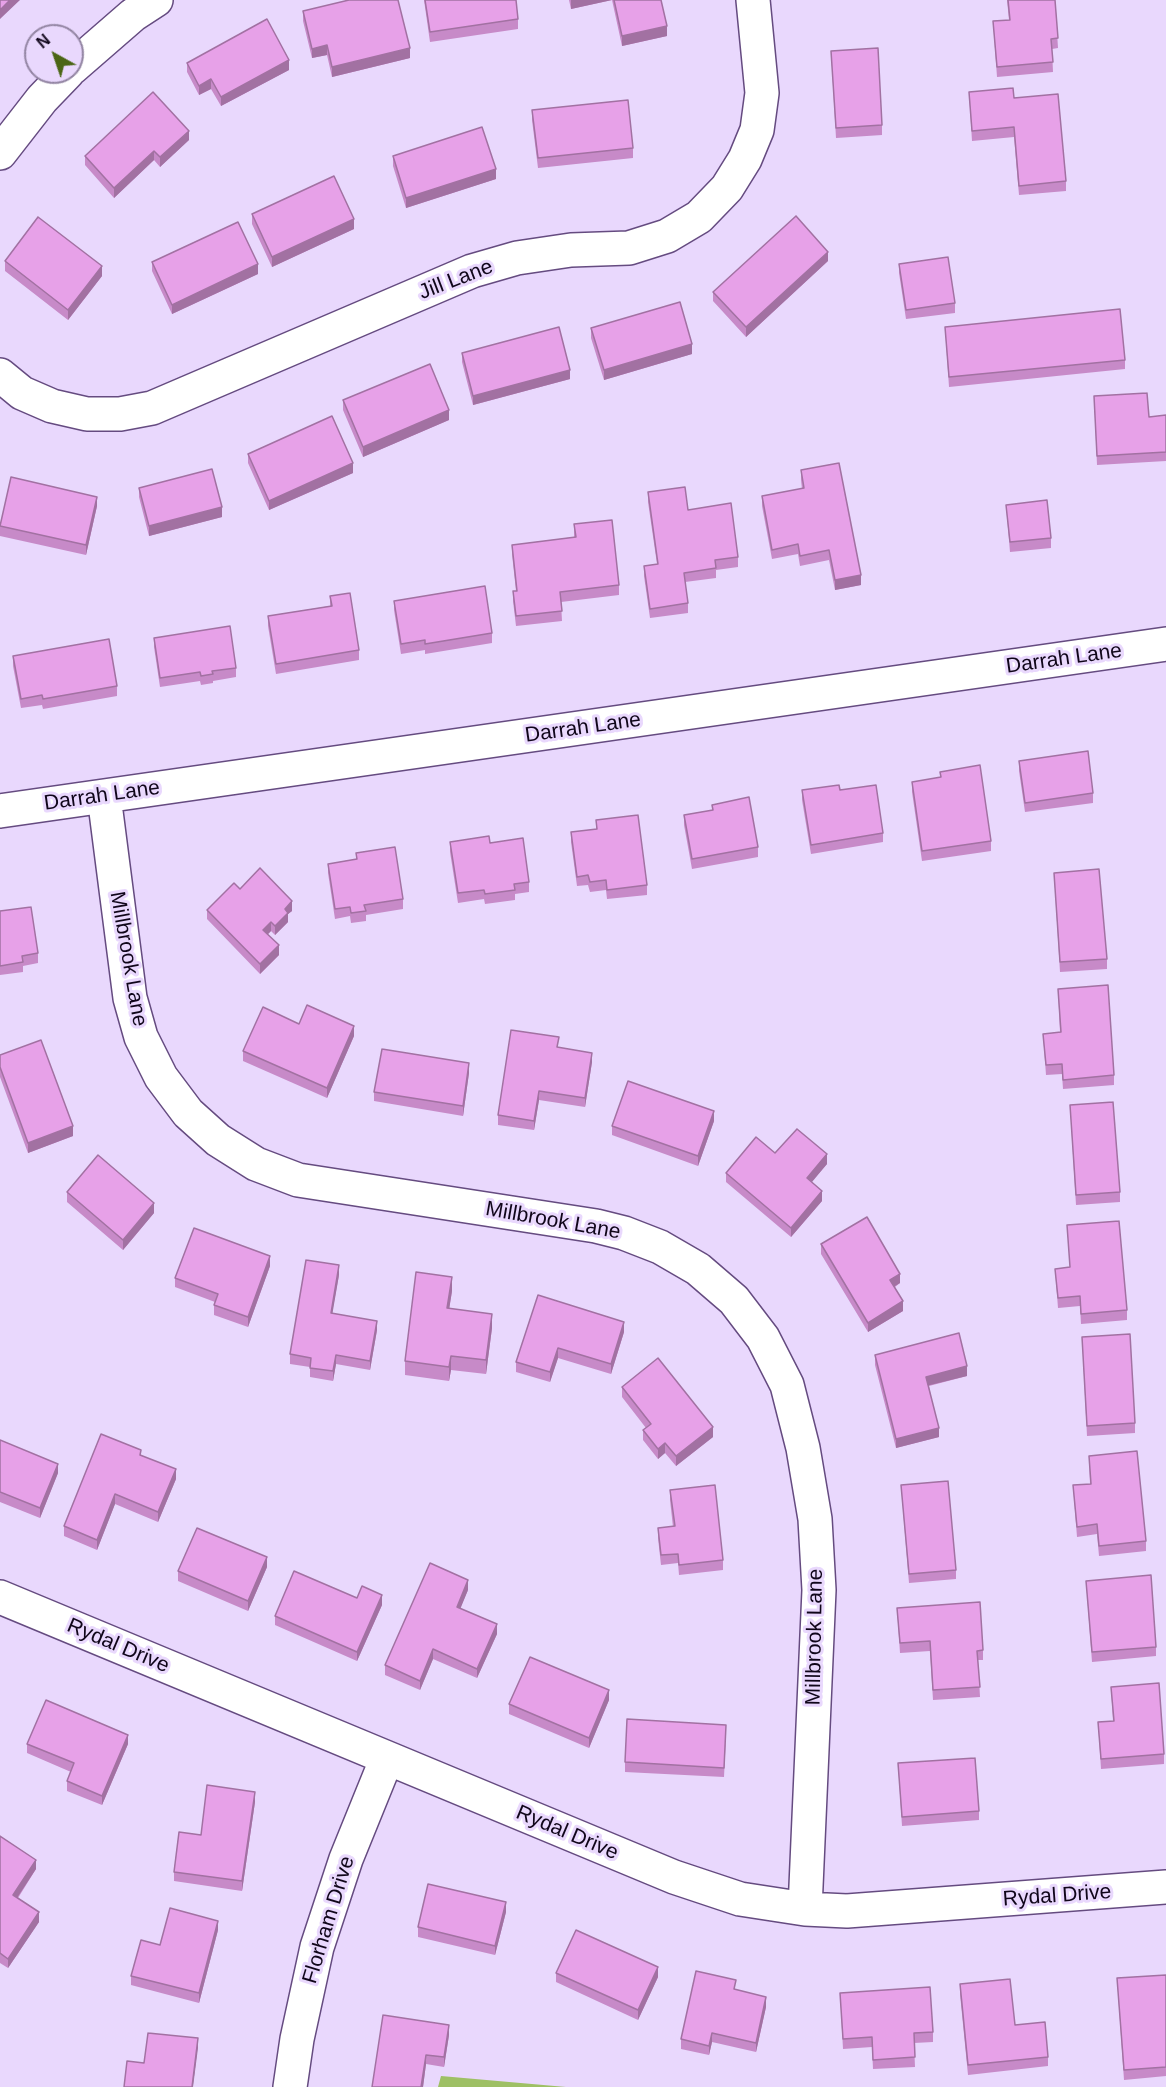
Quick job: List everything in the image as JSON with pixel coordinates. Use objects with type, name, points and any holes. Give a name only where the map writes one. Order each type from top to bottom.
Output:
[{"type":"street","points":[[84,58],[133,15],[156,0]]},
{"type":"street","name":"Jill Lane","points":[[0,375],[22,393],[52,406],[87,414],[120,414],[152,408],[472,271],[528,257],[571,250],[629,248],[667,236],[699,217],[727,188],[745,159],[757,130],[762,93],[753,0]]},
{"type":"street","points":[[0,153],[56,84]]},
{"type":"street","name":"Darrah Lane","points":[[0,811],[1166,644]]},
{"type":"street","name":"Millbrook Lane","points":[[104,796],[130,998],[141,1037],[161,1077],[188,1113],[218,1140],[256,1164],[298,1180],[596,1226],[624,1233],[660,1247],[698,1269],[734,1300],[763,1338],[787,1385],[803,1448],[815,1519],[819,1590],[805,1909]]},
{"type":"street","name":"Rydal Drive","points":[[0,1597],[674,1877],[740,1899],[805,1909],[848,1911],[1166,1887]]},
{"type":"street","name":"Florham Drive","points":[[290,2087],[297,2038],[317,1947],[346,1859],[387,1758]]},
{"type":"green space","points":[[441,2076],[566,2087],[438,2087]]},
{"type":"building","points":[[0,0],[10,0],[0,10]]},
{"type":"building","points":[[349,0],[398,0],[410,48],[332,67],[327,45],[312,49],[303,11]]},
{"type":"building","points":[[425,0],[516,0],[518,19],[430,32]]},
{"type":"building","points":[[614,0],[661,0],[667,26],[622,36]]},
{"type":"building","points":[[1008,0],[1055,0],[1058,38],[1051,39],[1053,62],[997,67],[993,21],[1010,20]]},
{"type":"building","points":[[267,19],[289,60],[221,97],[211,79],[199,86],[187,63]]},
{"type":"building","points":[[878,48],[882,125],[836,128],[831,51]]},
{"type":"building","points":[[1013,88],[1014,98],[1058,94],[1066,181],[1019,186],[1014,127],[972,131],[969,92]]},
{"type":"building","points":[[153,92],[189,131],[160,157],[154,151],[114,188],[85,156]]},
{"type":"building","points":[[628,100],[633,148],[538,158],[532,110]]},
{"type":"building","points":[[482,127],[496,169],[406,198],[393,156]]},
{"type":"building","points":[[334,176],[354,219],[272,257],[252,214]]},
{"type":"building","points":[[796,216],[828,252],[746,327],[713,292]]},
{"type":"building","points":[[38,217],[102,266],[68,310],[5,261]]},
{"type":"building","points":[[238,222],[258,264],[172,305],[152,262]]},
{"type":"building","points":[[948,257],[955,303],[906,310],[899,264]]},
{"type":"building","points":[[680,302],[692,344],[604,370],[591,328]]},
{"type":"building","points":[[1120,309],[1125,360],[949,377],[945,327]]},
{"type":"building","points":[[559,327],[570,370],[473,396],[462,353]]},
{"type":"building","points":[[430,364],[449,410],[363,447],[343,400]]},
{"type":"building","points":[[1147,393],[1149,417],[1166,415],[1166,452],[1097,456],[1094,396]]},
{"type":"building","points":[[332,416],[353,463],[269,501],[248,454]]},
{"type":"building","points":[[839,463],[861,575],[835,580],[829,550],[800,556],[798,544],[772,550],[762,496],[804,488],[801,470]]},
{"type":"building","points":[[212,469],[222,507],[149,526],[139,488]]},
{"type":"building","points":[[11,477],[97,497],[86,545],[0,526]]},
{"type":"building","points":[[685,487],[688,510],[731,503],[738,557],[715,560],[716,568],[684,573],[688,603],[650,609],[644,566],[658,564],[648,492]]},
{"type":"building","points":[[1047,500],[1051,538],[1010,542],[1006,505]]},
{"type":"building","points":[[612,520],[619,585],[560,592],[562,611],[516,616],[513,591],[517,591],[512,545],[576,537],[574,524]]},
{"type":"building","points":[[485,586],[492,633],[425,644],[425,640],[401,644],[394,601]]},
{"type":"building","points":[[350,593],[359,650],[276,664],[268,616],[332,606],[330,596]]},
{"type":"building","points":[[230,626],[236,668],[212,671],[213,674],[201,676],[200,672],[160,678],[154,638]]},
{"type":"building","points":[[109,639],[117,686],[43,699],[42,695],[21,699],[13,656]]},
{"type":"building","points":[[1088,751],[1093,793],[1025,803],[1019,761]]},
{"type":"building","points":[[980,765],[991,841],[922,851],[912,782],[941,777],[940,772]]},
{"type":"building","points":[[839,785],[840,790],[876,785],[883,833],[811,845],[802,790]]},
{"type":"building","points":[[749,797],[758,847],[692,859],[684,815],[713,810],[712,805]]},
{"type":"building","points":[[638,815],[647,885],[607,890],[606,880],[590,882],[588,875],[577,877],[571,832],[597,829],[596,820]]},
{"type":"building","points":[[489,836],[490,843],[523,838],[529,882],[514,884],[515,890],[485,894],[484,890],[458,893],[450,842]]},
{"type":"building","points":[[395,847],[403,899],[364,905],[366,911],[351,913],[350,907],[335,909],[328,864],[357,859],[356,853]]},
{"type":"building","points":[[260,868],[292,901],[285,909],[288,913],[275,926],[271,922],[263,930],[279,945],[260,964],[207,910],[234,883],[240,889]]},
{"type":"building","points":[[1099,869],[1107,959],[1060,962],[1054,873]]},
{"type":"building","points":[[31,907],[38,953],[22,956],[23,962],[0,966],[0,911]]},
{"type":"building","points":[[1108,985],[1114,1075],[1063,1080],[1062,1064],[1046,1065],[1043,1034],[1061,1032],[1058,989]]},
{"type":"building","points":[[307,1005],[354,1026],[327,1088],[243,1051],[263,1007],[299,1024]]},
{"type":"building","points":[[511,1030],[559,1037],[557,1047],[592,1053],[585,1098],[539,1091],[534,1121],[498,1115]]},
{"type":"building","points":[[41,1040],[73,1126],[28,1143],[0,1067],[0,1055]]},
{"type":"building","points":[[382,1049],[469,1063],[463,1106],[374,1092]]},
{"type":"building","points":[[628,1081],[714,1111],[698,1156],[612,1126]]},
{"type":"building","points":[[1113,1102],[1120,1192],[1076,1195],[1070,1105]]},
{"type":"building","points":[[797,1129],[827,1154],[807,1178],[822,1191],[791,1228],[726,1173],[756,1137],[775,1153]]},
{"type":"building","points":[[98,1155],[154,1203],[123,1240],[67,1192]]},
{"type":"building","points":[[867,1217],[900,1274],[890,1280],[903,1301],[868,1323],[821,1244]]},
{"type":"building","points":[[1119,1221],[1127,1310],[1081,1314],[1080,1296],[1058,1298],[1055,1269],[1070,1267],[1067,1225]]},
{"type":"building","points":[[194,1228],[270,1256],[248,1317],[214,1305],[218,1294],[175,1278]]},
{"type":"building","points":[[306,1260],[339,1265],[331,1313],[377,1321],[370,1361],[336,1355],[333,1371],[310,1368],[311,1358],[290,1354]]},
{"type":"building","points":[[416,1272],[452,1277],[447,1308],[492,1314],[486,1360],[451,1356],[449,1367],[405,1361]]},
{"type":"building","points":[[538,1295],[624,1322],[611,1364],[558,1348],[550,1372],[516,1362]]},
{"type":"building","points":[[959,1333],[967,1366],[926,1377],[939,1428],[896,1439],[875,1355]]},
{"type":"building","points":[[1130,1334],[1135,1423],[1087,1426],[1082,1337]]},
{"type":"building","points":[[658,1358],[713,1427],[676,1456],[665,1443],[658,1449],[643,1430],[651,1424],[622,1387]]},
{"type":"building","points":[[101,1434],[141,1450],[140,1455],[176,1469],[158,1512],[115,1494],[97,1540],[64,1526]]},
{"type":"building","points":[[0,1440],[58,1464],[40,1508],[0,1492]]},
{"type":"building","points":[[1137,1451],[1146,1541],[1099,1546],[1097,1524],[1077,1527],[1073,1485],[1091,1484],[1089,1456]]},
{"type":"building","points":[[948,1481],[956,1570],[909,1574],[901,1485]]},
{"type":"building","points":[[715,1485],[723,1560],[679,1565],[678,1554],[661,1555],[658,1528],[675,1526],[670,1490]]},
{"type":"building","points":[[197,1528],[267,1557],[248,1601],[178,1571]]},
{"type":"building","points":[[430,1563],[468,1580],[457,1607],[497,1624],[477,1669],[433,1649],[420,1681],[385,1665]]},
{"type":"building","points":[[294,1571],[357,1598],[362,1586],[382,1595],[357,1652],[275,1616]]},
{"type":"building","points":[[1151,1575],[1156,1647],[1092,1652],[1086,1581]]},
{"type":"building","points":[[980,1602],[983,1650],[977,1651],[980,1687],[933,1690],[930,1641],[900,1643],[897,1608]]},
{"type":"building","points":[[530,1657],[609,1690],[589,1738],[509,1704]]},
{"type":"building","points":[[1159,1683],[1164,1754],[1101,1759],[1098,1722],[1114,1721],[1111,1687]]},
{"type":"building","points":[[46,1700],[128,1735],[102,1796],[67,1781],[74,1763],[27,1744]]},
{"type":"building","points":[[627,1719],[726,1725],[724,1768],[625,1762]]},
{"type":"building","points":[[975,1758],[979,1811],[902,1817],[898,1763]]},
{"type":"building","points":[[207,1785],[255,1792],[242,1881],[174,1872],[179,1832],[201,1835]]},
{"type":"building","points":[[0,1836],[36,1860],[13,1895],[39,1912],[8,1959],[0,1953]]},
{"type":"building","points":[[428,1884],[506,1902],[495,1946],[418,1927]]},
{"type":"building","points":[[170,1908],[218,1921],[199,1993],[131,1976],[141,1940],[160,1945]]},
{"type":"building","points":[[576,1930],[658,1967],[638,2010],[556,1973]]},
{"type":"building","points":[[696,1971],[736,1980],[734,1989],[766,1997],[756,2043],[712,2033],[709,2046],[681,2039]]},
{"type":"building","points":[[1166,1975],[1166,2067],[1124,2070],[1117,1978]]},
{"type":"building","points":[[1010,1979],[1015,2025],[1045,2022],[1048,2057],[968,2065],[960,1984]]},
{"type":"building","points":[[930,1987],[933,2032],[914,2033],[915,2057],[873,2060],[872,2037],[843,2039],[840,1993]]},
{"type":"building","points":[[383,2015],[449,2025],[444,2057],[426,2055],[421,2087],[372,2087]]},
{"type":"building","points":[[148,2033],[198,2038],[192,2087],[124,2087],[127,2061],[144,2063]]}]
